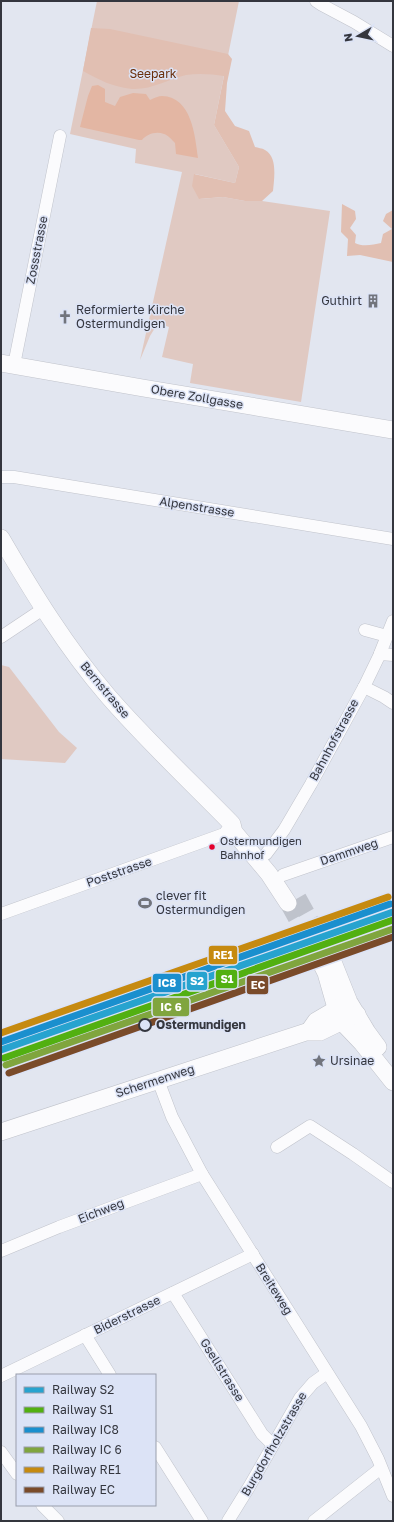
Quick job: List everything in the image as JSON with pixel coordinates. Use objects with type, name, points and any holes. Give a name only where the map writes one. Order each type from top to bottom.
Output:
[{"type":"street","points":[[316,1],[393,46]]},
{"type":"street","name":"Zossstrasse","points":[[7,364],[60,136]]},
{"type":"street","name":"Obere Zollgasse","points":[[7,364],[393,430]]},
{"type":"street","name":"Alpenstrasse","points":[[1,477],[14,477],[393,539]]},
{"type":"street","name":"Bernstrasse","points":[[1,538],[43,609],[75,654],[108,696],[232,824],[234,832],[283,875],[293,900],[263,858]]},
{"type":"street","points":[[1,637],[43,609]]},
{"type":"street","name":"Bahnhofstrasse","points":[[263,858],[284,830],[364,687],[380,654],[393,621]]},
{"type":"street","points":[[365,630],[387,636]]},
{"type":"street","points":[[380,654],[393,655]]},
{"type":"street","points":[[364,687],[384,696],[393,703]]},
{"type":"street","name":"Poststrasse","points":[[1,914],[224,834],[232,824]]},
{"type":"street","name":"Dammweg","points":[[283,875],[393,837]]},
{"type":"street","points":[[326,959],[326,972],[362,1043],[393,1082]]},
{"type":"street","points":[[348,1015],[370,1037],[393,1066]]},
{"type":"street","name":"Schermenweg","points":[[1,1132],[309,1031],[320,1032],[348,1015]]},
{"type":"street","name":"Breiteweg","points":[[158,1080],[172,1117],[202,1174],[361,1426],[382,1468],[393,1496]]},
{"type":"street","points":[[277,1146],[310,1126],[393,1182]]},
{"type":"street","name":"Eichweg","points":[[1,1251],[59,1227],[202,1174]]},
{"type":"street","name":"Biderstrasse","points":[[1,1376],[253,1254]]},
{"type":"street","name":"Gsellstrasse","points":[[173,1293],[262,1434],[272,1445]]},
{"type":"street","points":[[85,1335],[109,1374]]},
{"type":"street","name":"Burgdorfholzstrasse","points":[[228,1521],[304,1391],[327,1373]]},
{"type":"street","points":[[156,1449],[202,1521]]},
{"type":"street","points":[[1,1452],[16,1473]]},
{"type":"street","points":[[314,1521],[382,1468]]},
{"type":"street","points":[[43,1506],[58,1521]]},
{"type":"green space","name":"Seepark","points":[[97,1],[239,1],[214,125],[239,167],[235,183],[195,174],[200,199],[223,197],[330,211],[301,402],[190,383],[193,364],[162,357],[169,327],[158,323],[150,336],[140,360],[182,172],[135,163],[136,149],[70,134]]},
{"type":"green space","name":"Seepark","points":[[91,28],[110,29],[228,54],[232,59],[227,83],[225,111],[235,126],[249,131],[255,147],[265,150],[272,158],[274,163],[273,191],[262,201],[245,201],[223,197],[199,199],[192,186],[194,174],[235,183],[239,167],[214,125],[224,76],[205,74],[186,75],[139,89],[112,85],[83,71]]},
{"type":"green space","points":[[342,204],[355,211],[356,219],[350,228],[356,235],[355,243],[361,245],[381,243],[383,234],[392,229],[383,221],[386,214],[393,210],[393,262],[360,255],[347,256],[348,239],[341,232]]},
{"type":"green space","points":[[1,665],[9,667],[59,732],[77,748],[65,763],[1,759]]},
{"type":"shaded area","points":[[98,85],[105,89],[105,102],[115,106],[120,97],[133,93],[146,94],[150,100],[162,96],[172,98],[180,103],[186,110],[190,119],[198,158],[176,154],[175,143],[167,135],[161,133],[152,134],[146,136],[142,140],[139,140],[80,127],[92,86]]},
{"type":"tunnel","points":[[298,898],[331,957]]},
{"type":"tunnel","points":[[288,903],[319,959]]},
{"type":"rail line","name":"RE1","points":[[1,1033],[388,897]]},
{"type":"rail line","name":"IC8","points":[[1,1042],[390,904]]},
{"type":"rail line","name":"S2","points":[[1,1050],[393,912]]},
{"type":"rail line","name":"S1","points":[[4,1058],[393,920]]},
{"type":"rail line","name":"EC","points":[[9,1073],[393,937]]},
{"type":"transit line","points":[[6,1065],[393,929]]},
{"type":"place","name":"Guthirt","points":[[373,301]]},
{"type":"place","name":"Reformierte Kirche Ostermundigen","points":[[65,317]]},
{"type":"place","name":"Ostermundigen Bahnhof","points":[[212,847]]},
{"type":"place","name":"clever fit Ostermundigen","points":[[145,903]]},
{"type":"place","name":"Ostermundigen","points":[[145,1025]]},
{"type":"place","name":"Ursinae","points":[[319,1061]]}]
